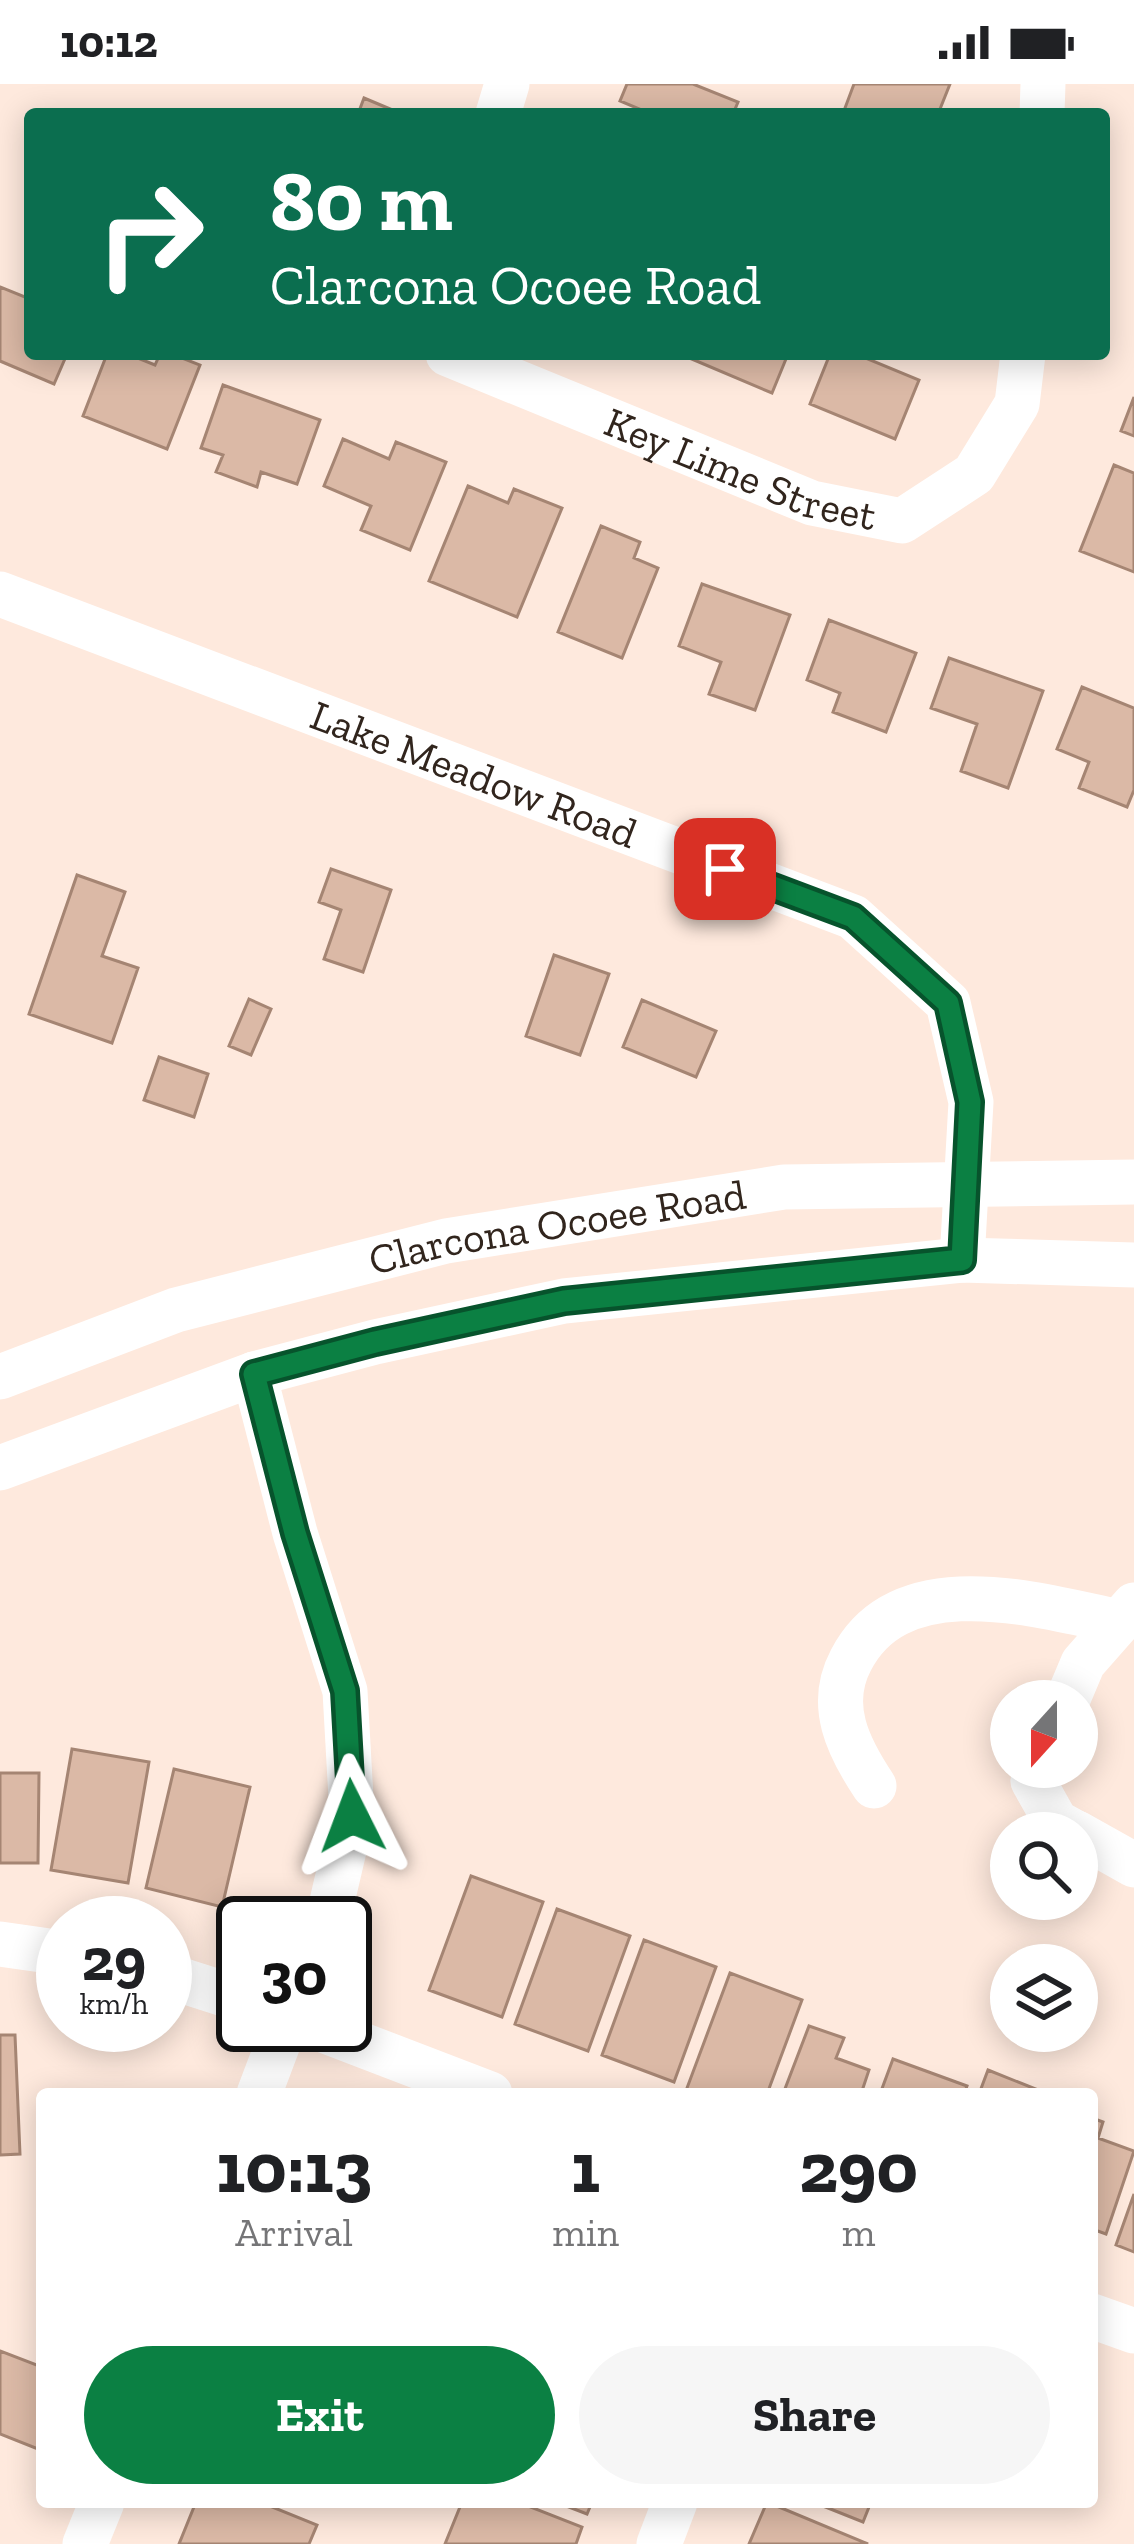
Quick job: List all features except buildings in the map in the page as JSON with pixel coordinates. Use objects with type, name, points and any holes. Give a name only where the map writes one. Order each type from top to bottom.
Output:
[{"type":"street","name":"Key Lime Street","points":[[463,360],[812,503],[902,521],[974,474],[1017,404],[1022,360]]},
{"type":"street","name":"Lake Meadow Road","points":[[0,594],[853,917],[948,1003],[970,1102],[962,1260]]},
{"type":"street","name":"Clarcona Ocoee Road","points":[[0,1377],[176,1310],[446,1241],[784,1187],[1134,1182]]},
{"type":"street","name":"Clarcona Ocoee Road","points":[[0,1468],[254,1374],[564,1301],[962,1260],[1134,1265]]},
{"type":"street","points":[[254,1374],[295,1533],[345,1691],[352,1816],[333,1896]]},
{"type":"street","points":[[874,1786],[853,1753],[839,1708],[839,1681],[862,1636],[900,1609],[957,1598],[1126,1614]]},
{"type":"street","points":[[1076,1680],[1083,1663],[1126,1614]]},
{"type":"street","points":[[1098,1845],[1134,1865]]},
{"type":"street","points":[[0,1944],[36,1949]]},
{"type":"street","points":[[372,2049],[474,2088]]},
{"type":"street","points":[[261,2088],[275,2052]]},
{"type":"street","points":[[1098,2318],[1134,2331]]},
{"type":"street","points":[[86,2544],[100,2508]]},
{"type":"street","points":[[659,2544],[673,2508]]},
{"type":"route","points":[[352,1816],[345,1691],[295,1533],[254,1374],[564,1301],[962,1260],[970,1102],[948,1003],[853,917],[725,869]]}]
